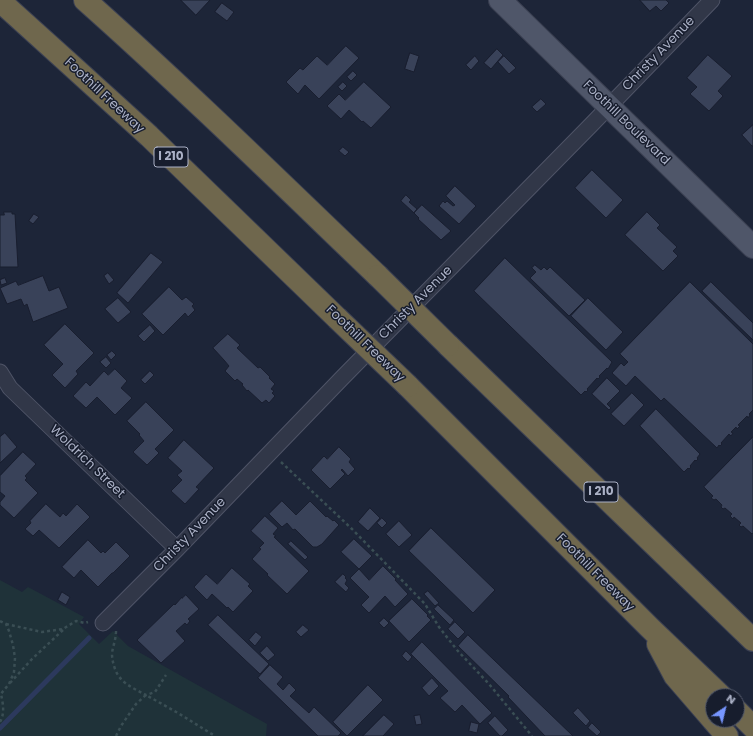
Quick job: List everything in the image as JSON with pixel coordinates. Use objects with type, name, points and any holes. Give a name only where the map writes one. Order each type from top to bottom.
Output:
[{"type":"highway","name":"I 210","points":[[85,0],[244,147],[753,640]]},
{"type":"highway","name":"Foothill Freeway","points":[[0,2],[143,131],[227,210],[408,386],[650,628],[713,688]]},
{"type":"highway","points":[[568,461],[753,620]]},
{"type":"highway","points":[[650,628],[675,676],[705,711]]},
{"type":"highway","points":[[745,718],[753,726]]},
{"type":"highway","points":[[720,728],[727,736]]},
{"type":"main road","name":"Foothill Boulevard","points":[[500,0],[753,247]]},
{"type":"street","name":"Christy Avenue","points":[[106,620],[592,125],[608,106],[712,0]]},
{"type":"street","name":"Woldrich Street","points":[[0,372],[10,388],[177,548]]},
{"type":"path","points":[[270,452],[352,529],[425,604],[439,627],[457,650],[489,684],[532,736]]},
{"type":"path","points":[[0,722],[3,709],[0,694],[32,659],[63,629],[76,621],[85,623],[106,620],[115,626],[116,637],[112,659],[117,675],[127,685],[178,713],[215,736]]},
{"type":"path","points":[[0,621],[6,624],[42,632],[63,629]]},
{"type":"path","points":[[6,624],[13,645],[15,658],[14,672],[9,684]]},
{"type":"path","points":[[116,736],[136,704],[146,695],[155,692],[166,675]]},
{"type":"shaded area","points":[[0,580],[22,592],[28,587],[84,617],[79,624],[99,644],[113,631],[128,646],[267,724],[266,736],[0,736]]},
{"type":"building","points":[[181,0],[210,0],[196,15]]},
{"type":"building","points":[[640,0],[666,0],[669,3],[661,11],[656,6],[650,11]]},
{"type":"building","points":[[222,3],[234,12],[227,21],[215,12]]},
{"type":"building","points":[[346,46],[359,58],[319,99],[305,85],[298,94],[286,82],[300,68],[303,70],[317,56],[327,65]]},
{"type":"building","points":[[497,49],[503,55],[491,69],[484,63]]},
{"type":"building","points":[[410,53],[419,56],[414,72],[405,69]]},
{"type":"building","points":[[708,55],[732,76],[718,91],[723,96],[709,111],[690,94],[697,87],[687,78]]},
{"type":"building","points":[[475,56],[479,61],[471,70],[466,65]]},
{"type":"building","points":[[504,56],[516,68],[509,74],[498,62]]},
{"type":"building","points":[[353,71],[357,75],[351,81],[347,77]]},
{"type":"building","points":[[343,82],[347,86],[342,91],[338,87]]},
{"type":"building","points":[[364,82],[391,107],[371,128],[349,110],[341,119],[327,106],[339,94],[345,100]]},
{"type":"building","points":[[541,99],[546,104],[537,112],[532,107]]},
{"type":"building","points":[[753,125],[753,146],[752,146],[742,135]]},
{"type":"building","points":[[343,147],[349,152],[345,156],[339,151]]},
{"type":"building","points":[[592,170],[623,200],[606,218],[575,188]]},
{"type":"building","points":[[455,186],[476,206],[459,224],[439,206],[443,201],[445,203],[447,201],[453,206],[455,205],[446,196]]},
{"type":"building","points":[[406,195],[411,200],[409,202],[417,209],[414,213],[401,201]]},
{"type":"building","points":[[422,205],[451,231],[441,240],[418,219],[419,218],[414,213]]},
{"type":"building","points":[[4,212],[12,212],[12,214],[15,214],[18,267],[0,267],[0,215],[4,215]]},
{"type":"building","points":[[647,212],[660,225],[657,228],[677,247],[673,251],[678,256],[663,271],[625,235]]},
{"type":"building","points":[[34,214],[39,217],[33,224],[29,221]]},
{"type":"building","points":[[151,253],[163,262],[128,303],[117,293]]},
{"type":"building","points":[[505,258],[612,362],[608,369],[607,368],[587,389],[588,390],[581,395],[474,291]]},
{"type":"building","points":[[535,265],[541,270],[544,267],[547,270],[550,267],[585,300],[569,316],[530,278],[536,272],[532,268]]},
{"type":"building","points":[[108,273],[114,280],[109,284],[104,276]]},
{"type":"building","points":[[43,276],[49,291],[59,287],[68,308],[33,322],[27,304],[24,306],[21,299],[7,304],[0,288],[16,281],[18,285]]},
{"type":"building","points":[[5,278],[7,283],[1,285],[0,280]]},
{"type":"building","points":[[690,282],[753,344],[753,410],[749,414],[750,415],[748,418],[747,416],[738,425],[740,426],[737,429],[736,427],[731,432],[733,433],[731,436],[729,434],[717,448],[664,398],[661,401],[635,376],[626,386],[612,373],[621,363],[624,366],[628,362],[620,354]]},
{"type":"building","points":[[711,282],[753,323],[753,340],[702,291]]},
{"type":"building","points":[[169,287],[182,300],[186,297],[194,304],[192,306],[195,310],[188,317],[185,313],[163,335],[142,314]]},
{"type":"building","points":[[118,298],[131,312],[118,323],[105,309]]},
{"type":"building","points":[[588,298],[623,332],[606,350],[571,316]]},
{"type":"building","points":[[65,324],[94,353],[76,371],[78,374],[65,388],[52,375],[63,364],[44,345]]},
{"type":"building","points":[[150,325],[155,331],[144,342],[138,336]]},
{"type":"building","points":[[228,334],[240,345],[237,348],[258,368],[260,367],[275,384],[271,389],[274,391],[272,393],[275,396],[269,403],[266,400],[262,403],[248,390],[247,391],[242,385],[243,384],[237,379],[235,381],[225,371],[229,366],[213,348]]},
{"type":"building","points":[[112,351],[116,355],[111,360],[107,355]]},
{"type":"building","points":[[106,357],[111,363],[106,368],[100,362]]},
{"type":"building","points":[[115,369],[127,381],[121,388],[132,398],[115,415],[97,397],[86,408],[73,396],[86,382],[90,386],[104,371],[108,375]]},
{"type":"building","points":[[150,371],[154,375],[145,384],[141,380]]},
{"type":"building","points":[[607,378],[620,391],[607,404],[611,408],[609,410],[592,394]]},
{"type":"building","points":[[632,393],[644,405],[624,426],[611,414]]},
{"type":"building","points":[[146,402],[174,430],[155,449],[159,453],[147,465],[133,452],[144,441],[139,435],[140,434],[127,421]]},
{"type":"building","points":[[656,409],[700,454],[697,458],[698,459],[696,461],[695,460],[690,466],[691,467],[684,472],[640,426]]},
{"type":"building","points":[[5,433],[17,447],[0,463],[0,437]]},
{"type":"building","points":[[753,437],[752,534],[743,526],[741,527],[739,525],[741,523],[734,517],[733,519],[730,516],[732,514],[725,508],[723,509],[721,507],[722,505],[716,499],[714,500],[711,498],[713,496],[704,487]]},
{"type":"building","points":[[184,440],[214,468],[196,487],[199,489],[185,504],[171,491],[182,480],[177,475],[182,471],[168,458]]},
{"type":"building","points":[[339,447],[351,459],[349,462],[355,469],[348,476],[342,469],[341,470],[345,474],[330,489],[311,470],[324,456],[327,459]]},
{"type":"building","points":[[23,452],[36,464],[25,476],[27,478],[25,480],[38,493],[14,518],[0,505],[0,502],[5,496],[0,492],[0,476]]},
{"type":"building","points":[[282,501],[296,515],[310,501],[326,517],[327,516],[333,521],[334,520],[339,525],[322,544],[317,547],[313,547],[287,523],[282,527],[269,514]]},
{"type":"building","points":[[46,504],[60,517],[63,513],[66,516],[77,504],[90,517],[59,548],[39,530],[33,536],[25,529],[31,523],[30,521]]},
{"type":"building","points":[[370,508],[380,518],[368,531],[358,522]]},
{"type":"building","points":[[265,516],[278,528],[273,534],[276,536],[274,537],[309,571],[287,594],[252,559],[264,543],[251,531]]},
{"type":"building","points":[[382,518],[387,523],[382,528],[377,523]]},
{"type":"building","points":[[399,521],[412,535],[399,547],[386,534]]},
{"type":"building","points":[[431,528],[495,590],[473,613],[409,551]]},
{"type":"building","points":[[354,539],[372,556],[359,569],[341,552]]},
{"type":"building","points":[[88,540],[101,553],[103,551],[105,553],[116,542],[130,556],[98,587],[81,570],[74,578],[62,567]]},
{"type":"building","points":[[291,541],[308,557],[305,560],[288,544]]},
{"type":"building","points":[[383,566],[408,594],[395,607],[385,596],[369,613],[361,605],[369,597],[350,578],[359,569],[369,580]]},
{"type":"building","points":[[232,568],[250,584],[248,586],[253,591],[233,612],[212,594],[207,600],[194,587],[206,574],[217,584]]},
{"type":"building","points":[[343,574],[347,580],[345,584],[349,588],[346,592],[335,582]]},
{"type":"building","points":[[428,591],[439,603],[435,606],[424,594]]},
{"type":"building","points":[[62,592],[70,597],[66,605],[58,600]]},
{"type":"building","points":[[186,595],[199,609],[188,619],[190,621],[187,625],[185,623],[176,631],[185,641],[161,663],[137,640],[174,604],[175,605],[182,597]]},
{"type":"building","points":[[412,599],[431,620],[409,642],[389,621]]},
{"type":"building","points":[[438,605],[454,620],[450,625],[434,609]]},
{"type":"building","points":[[218,615],[269,664],[260,674],[208,625]]},
{"type":"building","points":[[384,618],[389,623],[384,628],[379,623]]},
{"type":"building","points":[[455,622],[465,632],[458,639],[448,629]]},
{"type":"building","points":[[303,625],[309,630],[301,637],[296,632]]},
{"type":"building","points":[[256,632],[262,637],[255,646],[249,640]]},
{"type":"building","points":[[468,635],[573,736],[545,736],[508,697],[509,696],[458,646]]},
{"type":"building","points":[[422,642],[492,713],[480,724],[462,705],[455,712],[440,698],[448,691],[411,654]]},
{"type":"building","points":[[267,646],[275,655],[268,661],[260,653]]},
{"type":"building","points":[[406,651],[412,657],[408,662],[402,656]]},
{"type":"building","points":[[270,665],[283,677],[277,684],[283,690],[289,683],[296,690],[290,696],[309,713],[314,707],[341,733],[338,736],[318,736],[258,678]]},
{"type":"building","points":[[432,678],[439,686],[429,696],[422,688]]},
{"type":"building","points":[[368,685],[383,700],[347,736],[333,722]]},
{"type":"building","points":[[578,708],[590,721],[586,726],[573,713]]},
{"type":"building","points":[[384,715],[394,724],[383,736],[363,736]]},
{"type":"building","points":[[420,715],[422,724],[416,725],[414,716]]},
{"type":"building","points":[[495,716],[508,730],[502,736],[500,736],[488,723]]},
{"type":"building","points":[[471,722],[479,724],[477,733],[469,731]]},
{"type":"building","points":[[592,723],[601,732],[597,736],[588,728]]},
{"type":"waterway","points":[[0,728],[89,638]]}]
